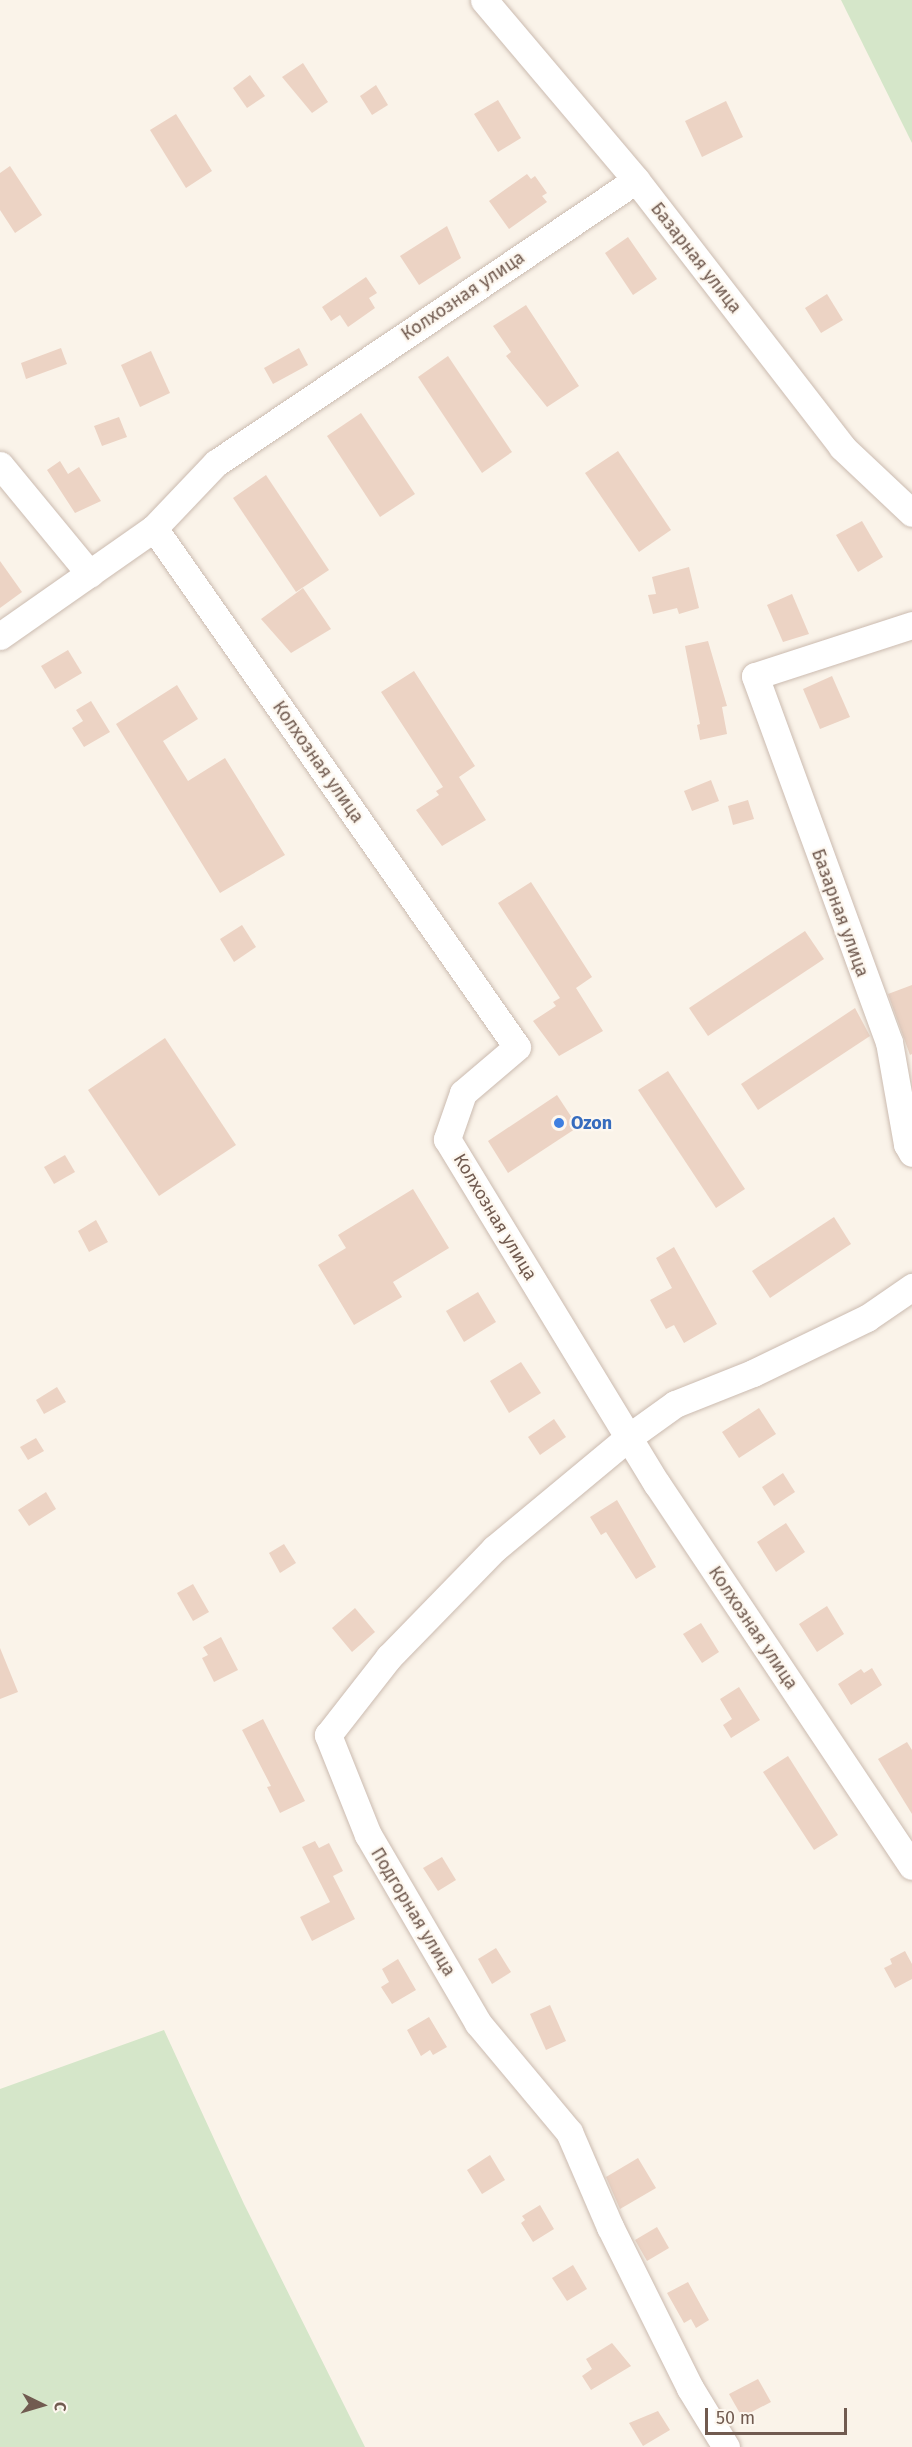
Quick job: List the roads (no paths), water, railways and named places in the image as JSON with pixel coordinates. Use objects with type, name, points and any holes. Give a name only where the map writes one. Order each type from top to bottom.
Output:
[{"type":"street","name":"Базарная улица","points":[[484,0],[636,180],[842,447],[912,513]]},
{"type":"street","name":"Колхозная улица","points":[[0,636],[154,528],[216,463],[636,180]]},
{"type":"street","points":[[0,465],[90,574]]},
{"type":"street","name":"Колхозная улица","points":[[154,528],[517,1047],[463,1093],[447,1139],[629,1437],[912,1866]]},
{"type":"street","name":"Базарная улица","points":[[912,625],[755,676],[889,1042],[907,1144],[912,1153]]},
{"type":"street","points":[[629,1437],[675,1404],[753,1373],[867,1318],[912,1287]]},
{"type":"street","name":"Подгорная улица","points":[[629,1437],[494,1549],[389,1657],[328,1735],[368,1835],[478,2023],[569,2132],[609,2227],[690,2388],[726,2447]]},
{"type":"place","name":"Ozon","points":[[559,1123]]}]
